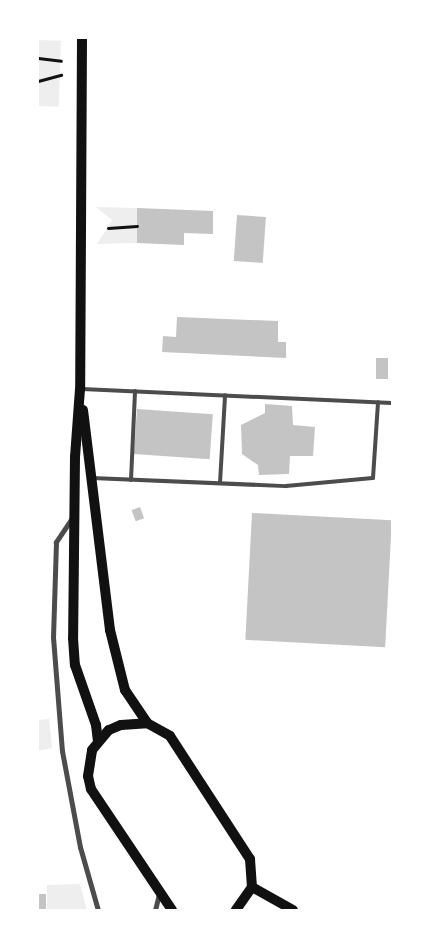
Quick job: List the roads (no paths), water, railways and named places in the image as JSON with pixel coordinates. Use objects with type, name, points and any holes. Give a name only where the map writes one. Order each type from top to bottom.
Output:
[{"type":"main road","points":[[82,38],[80,389],[74,516],[75,665],[96,725],[98,741]]},
{"type":"main road","points":[[80,389],[110,630],[125,690],[147,723],[170,736],[250,859],[252,887],[236,910]]},
{"type":"main road","points":[[147,723],[121,724],[98,741],[88,763],[92,789],[159,894],[172,910]]},
{"type":"main road","points":[[252,887],[293,910]]},
{"type":"street","points":[[74,516],[56,542],[53,637],[62,751],[80,847],[98,910]]},
{"type":"street","points":[[155,910],[159,894]]},
{"type":"lane","points":[[80,389],[392,403]]},
{"type":"lane","points":[[131,480],[135,391]]},
{"type":"lane","points":[[220,483],[225,395]]},
{"type":"lane","points":[[92,478],[286,486],[373,478],[378,402]]}]
